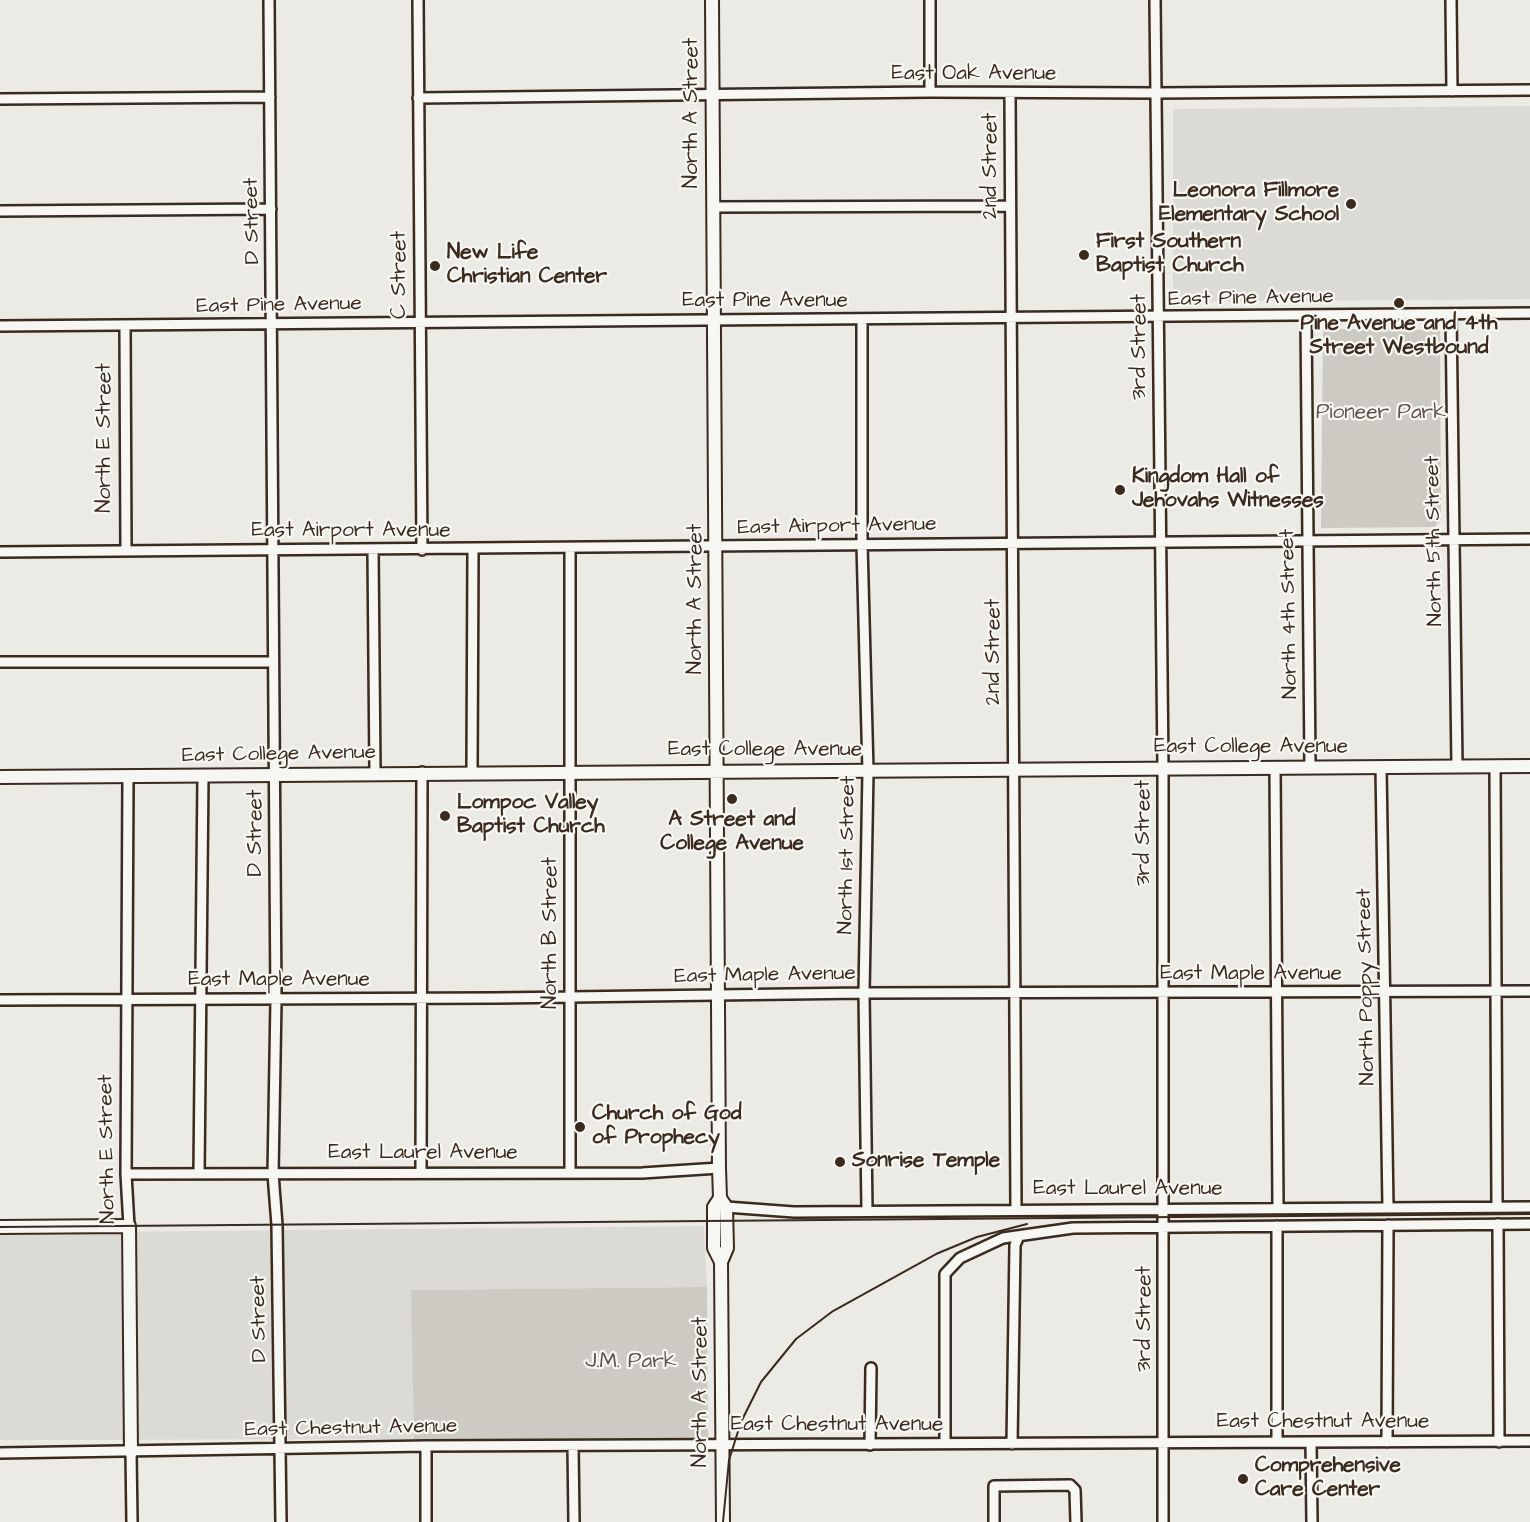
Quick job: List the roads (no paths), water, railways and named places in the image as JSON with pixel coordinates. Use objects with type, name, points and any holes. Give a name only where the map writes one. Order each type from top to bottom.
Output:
[{"type":"street","name":"D Street","points":[[269,0],[276,1000],[273,1174],[277,1225],[281,1522]]},
{"type":"street","name":"C Street","points":[[418,0],[422,550]]},
{"type":"street","name":"North A Street","points":[[712,0],[720,1168],[723,1202],[714,1207],[714,1248],[721,1262],[723,1522]]},
{"type":"street","points":[[930,0],[930,92]]},
{"type":"street","name":"3rd Street","points":[[1155,0],[1163,768],[1163,1209],[1165,1227],[1163,1522]]},
{"type":"street","points":[[1451,0],[1452,91]]},
{"type":"street","name":"East Oak Avenue","points":[[418,98],[930,92],[1010,94],[1530,90]]},
{"type":"street","name":"2nd Street","points":[[1010,94],[1017,994],[1016,1210]]},
{"type":"street","points":[[0,99],[270,97]]},
{"type":"street","points":[[713,207],[1010,207]]},
{"type":"street","points":[[0,211],[271,209]]},
{"type":"street","name":"East Pine Avenue","points":[[0,326],[1306,317],[1530,313]]},
{"type":"street","name":"North 5th Street","points":[[1451,314],[1457,767]]},
{"type":"street","name":"North 4th Street","points":[[1306,317],[1310,766]]},
{"type":"street","name":"North 1st Street","points":[[861,320],[862,544],[868,771],[864,993],[867,1211]]},
{"type":"street","name":"North E Street","points":[[125,325],[126,551]]},
{"type":"street","name":"East Airport Avenue","points":[[0,552],[473,550],[862,544],[1530,539]]},
{"type":"street","name":"North B Street","points":[[570,549],[570,1173]]},
{"type":"street","points":[[373,550],[375,773]]},
{"type":"street","points":[[472,771],[473,550]]},
{"type":"street","points":[[0,662],[273,662]]},
{"type":"street","points":[[1495,766],[1497,1207]]},
{"type":"street","name":"East College Avenue","points":[[0,777],[472,771],[868,771],[1530,766]]},
{"type":"street","points":[[1275,767],[1278,1208]]},
{"type":"street","name":"North Poppy Street","points":[[1381,767],[1388,1208]]},
{"type":"street","points":[[421,1172],[422,772]]},
{"type":"street","points":[[199,1173],[203,775]]},
{"type":"street","name":"North E Street","points":[[128,776],[126,1173],[129,1226],[132,1522]]},
{"type":"street","name":"East Maple Avenue","points":[[0,1000],[276,1000],[864,993],[1276,994],[1530,991]]},
{"type":"street","name":"East Laurel Avenue","points":[[126,1173],[642,1173],[720,1168]]},
{"type":"street","name":"East Laurel Avenue","points":[[723,1202],[776,1211],[1530,1207]]},
{"type":"street","points":[[1498,1224],[1499,1442]]},
{"type":"street","name":"East Laurel Avenue","points":[[945,1443],[945,1274],[960,1258],[1003,1238],[1057,1229],[1530,1224]]},
{"type":"street","points":[[1387,1442],[1388,1225]]},
{"type":"street","points":[[0,1227],[129,1226]]},
{"type":"street","points":[[1277,1226],[1277,1441]]},
{"type":"street","points":[[1012,1444],[1015,1245],[1019,1236]]},
{"type":"street","points":[[870,1444],[871,1368]]},
{"type":"street","name":"East Chestnut Avenue","points":[[0,1453],[426,1446],[1530,1441]]},
{"type":"street","points":[[1311,1442],[1312,1522]]},
{"type":"street","points":[[426,1446],[426,1522]]},
{"type":"street","points":[[573,1446],[574,1522]]},
{"type":"street","points":[[994,1522],[994,1486],[1070,1485],[1076,1490],[1076,1522]]},
{"type":"railway","points":[[0,1227],[1530,1214]]},
{"type":"railway","points":[[723,1522],[729,1460],[741,1422],[761,1382],[796,1339],[833,1311],[936,1254],[977,1237],[1027,1224]]},
{"type":"place","name":"Leonora Fillmore Elementary School","points":[[1351,204]]},
{"type":"place","name":"First Southern Baptist Church","points":[[1084,255]]},
{"type":"place","name":"New Life Christian Center","points":[[435,266]]},
{"type":"place","name":"Pine Avenue and 4th Street Westbound","points":[[1399,303]]},
{"type":"place","name":"Kingdom Hall of Jehovahs Witnesses","points":[[1120,490]]},
{"type":"place","name":"A Street and College Avenue","points":[[732,799]]},
{"type":"place","name":"Lompoc Valley Baptist Church","points":[[445,816]]},
{"type":"place","name":"Church of God of Prophecy","points":[[580,1127]]},
{"type":"place","name":"Sonrise Temple","points":[[840,1162]]},
{"type":"place","name":"Comprehensive Care Center","points":[[1243,1479]]},
{"type":"park label","name":"Pioneer Park","points":[[1381,414]]},
{"type":"park label","name":"J.M. Park","points":[[631,1363]]}]
